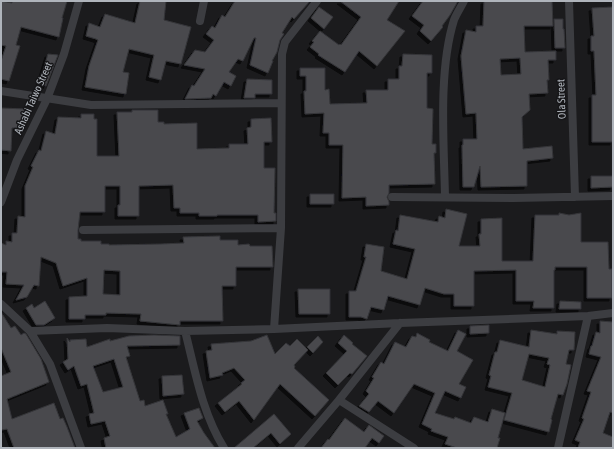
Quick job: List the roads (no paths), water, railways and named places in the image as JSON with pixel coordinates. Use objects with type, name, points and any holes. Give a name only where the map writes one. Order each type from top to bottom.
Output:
[{"type":"street","name":"Ashabi Taiwo Street","points":[[1,202],[17,160],[47,99],[64,54],[79,1]]},
{"type":"street","points":[[200,21],[204,1]]},
{"type":"street","points":[[274,329],[281,228],[282,54],[285,42],[317,1]]},
{"type":"street","points":[[445,197],[444,97],[447,53],[455,19],[464,1]]},
{"type":"street","name":"Ola Street","points":[[569,1],[575,197]]},
{"type":"street","points":[[1,91],[91,105],[281,103]]},
{"type":"street","points":[[392,197],[514,198],[613,196]]},
{"type":"street","points":[[83,230],[281,228]]},
{"type":"street","points":[[1,304],[30,332],[50,364],[81,448]]},
{"type":"street","points":[[30,332],[107,328],[185,331],[274,329],[400,322],[588,316],[613,313]]},
{"type":"street","points":[[558,448],[588,316]]},
{"type":"street","points":[[298,448],[339,400],[400,322]]},
{"type":"street","points":[[185,331],[209,419],[224,448]]},
{"type":"street","points":[[339,400],[414,448]]}]
